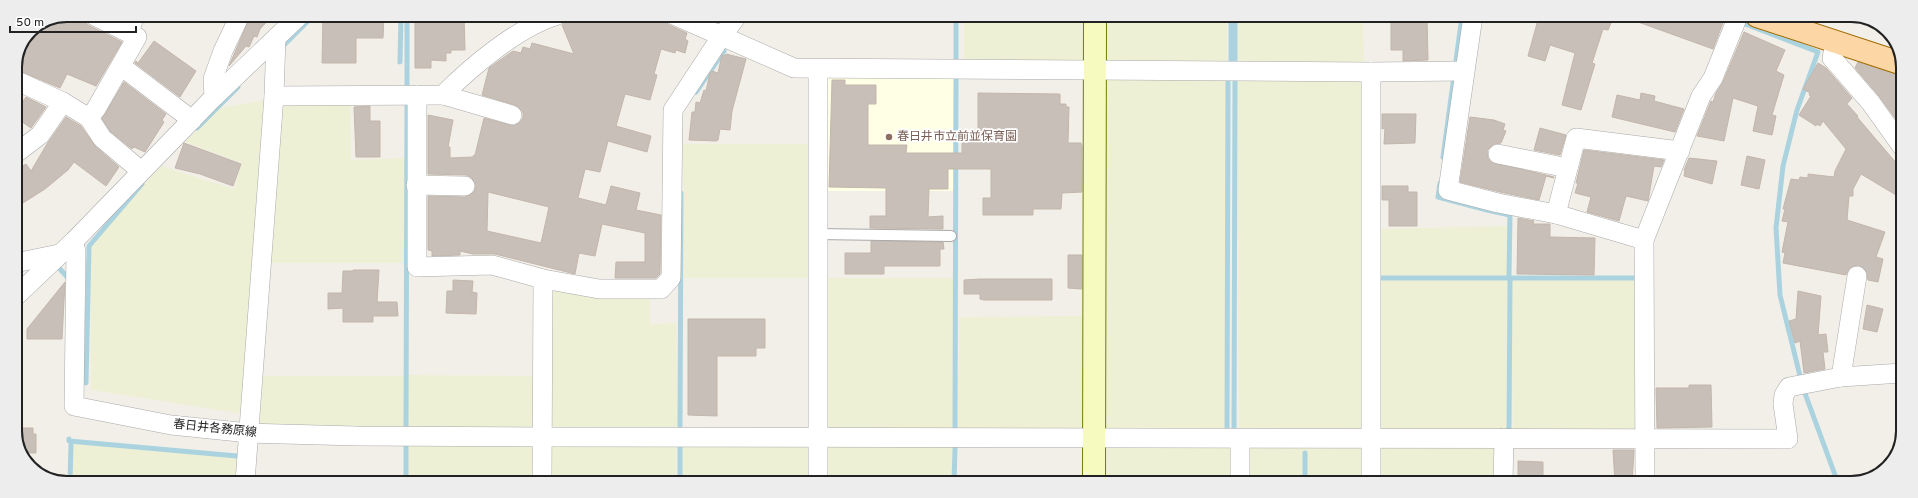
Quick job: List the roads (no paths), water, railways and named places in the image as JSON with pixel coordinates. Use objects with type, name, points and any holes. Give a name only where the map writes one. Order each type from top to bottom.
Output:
[{"type":"main road","points":[[1774,22],[1835,43],[1895,58]]},
{"type":"street","points":[[214,97],[213,79],[237,22]]},
{"type":"street","points":[[22,291],[73,242],[214,97],[293,22]]},
{"type":"street","points":[[443,95],[467,71],[521,33],[541,22]]},
{"type":"street","points":[[689,22],[794,68],[1371,72],[1464,71]]},
{"type":"street","points":[[417,95],[416,267],[492,265],[543,279],[599,289],[661,289],[672,278],[673,110],[733,22]]},
{"type":"street","points":[[1094,476],[1095,22]]},
{"type":"street","points":[[1472,22],[1448,190],[1498,203],[1556,214],[1644,240]]},
{"type":"street","points":[[1645,476],[1644,240],[1701,96],[1713,78],[1736,22]]},
{"type":"street","points":[[88,118],[96,109],[137,37],[132,24]]},
{"type":"street","points":[[245,476],[274,96],[276,38]]},
{"type":"street","points":[[1835,43],[1832,58],[1872,103],[1896,138]]},
{"type":"street","points":[[121,66],[192,120]]},
{"type":"street","points":[[818,69],[818,476]]},
{"type":"street","points":[[1371,72],[1371,476]]},
{"type":"street","points":[[22,83],[63,102],[88,118],[102,138],[141,171]]},
{"type":"street","points":[[274,96],[443,95],[512,115]]},
{"type":"street","points":[[22,149],[40,136],[63,102]]},
{"type":"street","points":[[1556,214],[1576,138],[1680,151]]},
{"type":"street","points":[[1498,154],[1568,168]]},
{"type":"street","points":[[416,185],[465,186]]},
{"type":"street","name":"春日井各務原線","points":[[73,242],[76,251],[74,406],[171,425],[249,433],[357,436],[542,437],[1788,439],[1783,404],[1784,395],[1789,387],[1841,377]]},
{"type":"street","points":[[22,262],[59,254]]},
{"type":"street","points":[[1857,276],[1841,377],[1896,373]]},
{"type":"street","points":[[542,476],[543,279]]},
{"type":"street","points":[[1504,438],[1504,476]]},
{"type":"street","points":[[1240,439],[1240,476]]},
{"type":"lane","points":[[818,234],[951,236]]},
{"type":"waterway","points":[[283,46],[307,22]]},
{"type":"waterway","points":[[400,62],[401,22]]},
{"type":"waterway","points":[[407,22],[407,85]]},
{"type":"waterway","points":[[956,22],[956,61]]},
{"type":"waterway","points":[[1231,22],[1231,61]]},
{"type":"waterway","points":[[1235,22],[1235,60]]},
{"type":"waterway","points":[[1455,68],[1461,22]]},
{"type":"waterway","points":[[1740,22],[1818,52],[1797,110],[1783,166],[1776,228],[1780,295],[1801,380]]},
{"type":"waterway","points":[[696,92],[724,51]]},
{"type":"waterway","points":[[1443,157],[1454,76]]},
{"type":"waterway","points":[[955,427],[956,77]]},
{"type":"waterway","points":[[1227,429],[1228,78],[1232,78]]},
{"type":"waterway","points":[[1234,428],[1235,80]]},
{"type":"waterway","points":[[197,128],[238,87]]},
{"type":"waterway","points":[[406,426],[407,104]]},
{"type":"waterway","points":[[1440,183],[1438,197],[1510,215],[1509,276]]},
{"type":"waterway","points":[[86,383],[89,246],[142,184]]},
{"type":"waterway","points":[[680,426],[681,193]]},
{"type":"waterway","points":[[59,268],[70,280]]},
{"type":"waterway","points":[[1378,278],[1641,278]]},
{"type":"waterway","points":[[1509,431],[1510,280]]},
{"type":"waterway","points":[[1803,388],[1835,476]]},
{"type":"waterway","points":[[69,439],[69,441],[237,456]]},
{"type":"waterway","points":[[70,476],[71,445]]},
{"type":"waterway","points":[[406,446],[406,476]]},
{"type":"waterway","points":[[680,447],[680,476]]},
{"type":"waterway","points":[[954,476],[955,449]]},
{"type":"waterway","points":[[1305,453],[1305,476]]},
{"type":"place","name":"春日井市立前並保育園","points":[[889,137]]}]
